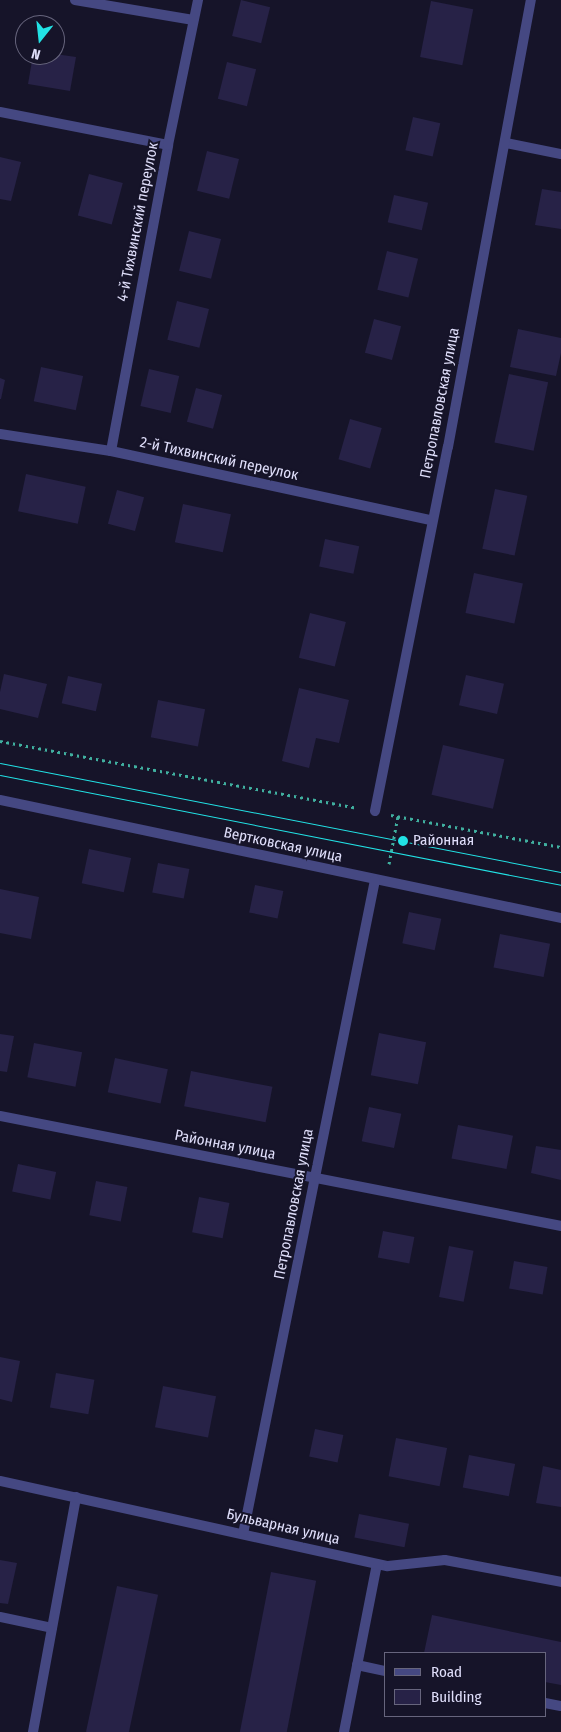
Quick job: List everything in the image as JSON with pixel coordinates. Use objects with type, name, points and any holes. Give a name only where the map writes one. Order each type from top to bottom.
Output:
[{"type":"street","points":[[75,0],[193,20]]},
{"type":"street","name":"4-й Тихвинский переулок","points":[[111,451],[168,145],[198,0]]},
{"type":"street","name":"Петропавловская улица","points":[[375,811],[506,143],[532,0]]},
{"type":"street","points":[[0,112],[168,145]]},
{"type":"street","points":[[506,143],[561,154]]},
{"type":"street","name":"2-й Тихвинский переулок","points":[[0,434],[111,451],[432,520]]},
{"type":"street","name":"Вертковская улица","points":[[0,800],[561,918]]},
{"type":"street","name":"Петропавловская улица","points":[[243,1534],[375,880]]},
{"type":"street","name":"Районная улица","points":[[0,1116],[561,1226]]},
{"type":"street","name":"Бульварная улица","points":[[0,1481],[388,1566],[445,1560],[561,1582]]},
{"type":"street","points":[[33,1732],[76,1498]]},
{"type":"street","points":[[344,1732],[377,1564]]},
{"type":"street","points":[[0,1617],[52,1628]]},
{"type":"street","points":[[357,1665],[384,1671]]},
{"type":"street","points":[[546,1703],[561,1706]]},
{"type":"path","points":[[0,741],[561,848]]},
{"type":"path","points":[[386,882],[398,816]]},
{"type":"building","points":[[241,0],[270,7],[261,43],[232,36]]},
{"type":"building","points":[[431,1],[473,9],[462,65],[420,57]]},
{"type":"building","points":[[65,55],[76,57],[70,91],[28,84],[31,65],[65,65]]},
{"type":"building","points":[[227,62],[256,69],[247,106],[218,99]]},
{"type":"building","points":[[413,117],[440,123],[433,156],[405,150]]},
{"type":"building","points":[[207,151],[239,159],[229,199],[197,191]]},
{"type":"building","points":[[0,157],[21,162],[11,201],[0,199]]},
{"type":"building","points":[[89,174],[123,183],[112,225],[78,216]]},
{"type":"building","points":[[542,189],[561,192],[561,229],[535,225]]},
{"type":"building","points":[[394,195],[428,203],[422,230],[388,222]]},
{"type":"building","points":[[189,231],[221,239],[211,279],[179,271]]},
{"type":"building","points":[[387,251],[418,259],[408,298],[377,290]]},
{"type":"building","points":[[177,301],[209,309],[199,348],[167,340]]},
{"type":"building","points":[[374,319],[401,326],[392,360],[365,353]]},
{"type":"building","points":[[518,329],[561,338],[561,353],[556,376],[510,367]]},
{"type":"building","points":[[41,367],[83,376],[76,410],[34,401]]},
{"type":"building","points":[[149,369],[179,376],[171,413],[140,406]]},
{"type":"building","points":[[509,374],[548,382],[534,451],[494,442]]},
{"type":"building","points":[[0,378],[5,380],[1,399],[0,399]]},
{"type":"building","points":[[196,388],[222,395],[213,429],[187,422]]},
{"type":"building","points":[[350,419],[382,428],[370,468],[338,459]]},
{"type":"building","points":[[26,474],[86,487],[78,524],[18,511]]},
{"type":"building","points":[[495,489],[527,496],[515,556],[482,549]]},
{"type":"building","points":[[117,490],[144,497],[135,531],[108,524]]},
{"type":"building","points":[[183,504],[231,514],[223,552],[175,542]]},
{"type":"building","points":[[325,539],[359,546],[353,574],[319,566]]},
{"type":"building","points":[[474,573],[523,583],[514,623],[465,613]]},
{"type":"building","points":[[310,613],[346,622],[335,667],[299,658]]},
{"type":"building","points":[[4,674],[47,684],[38,718],[0,709],[0,692]]},
{"type":"building","points":[[466,675],[504,684],[497,714],[459,705]]},
{"type":"building","points":[[68,676],[102,684],[96,711],[62,703]]},
{"type":"building","points":[[299,688],[349,700],[339,743],[316,738],[309,768],[282,761]]},
{"type":"building","points":[[158,700],[205,709],[198,746],[151,737]]},
{"type":"building","points":[[443,745],[504,759],[493,809],[432,795]]},
{"type":"building","points":[[89,849],[131,858],[124,892],[82,883]]},
{"type":"building","points":[[158,863],[189,869],[184,899],[152,892]]},
{"type":"building","points":[[255,885],[283,891],[278,918],[249,912]]},
{"type":"building","points":[[0,889],[39,897],[31,939],[0,933]]},
{"type":"building","points":[[409,912],[441,919],[435,950],[402,943]]},
{"type":"building","points":[[500,934],[550,944],[544,977],[494,967]]},
{"type":"building","points":[[379,1033],[426,1042],[418,1084],[371,1075]]},
{"type":"building","points":[[0,1034],[14,1036],[7,1072],[0,1071]]},
{"type":"building","points":[[34,1043],[82,1052],[75,1087],[27,1077]]},
{"type":"building","points":[[115,1058],[168,1069],[161,1103],[108,1092]]},
{"type":"building","points":[[191,1071],[272,1087],[266,1122],[184,1106]]},
{"type":"building","points":[[369,1107],[401,1114],[394,1148],[362,1141]]},
{"type":"building","points":[[458,1125],[513,1136],[506,1169],[452,1158]]},
{"type":"building","points":[[536,1146],[561,1150],[561,1180],[531,1173]]},
{"type":"building","points":[[18,1164],[56,1172],[50,1199],[12,1191]]},
{"type":"building","points":[[96,1181],[127,1187],[121,1221],[89,1215]]},
{"type":"building","points":[[199,1197],[229,1203],[223,1238],[192,1232]]},
{"type":"building","points":[[383,1231],[414,1237],[409,1264],[378,1258]]},
{"type":"building","points":[[449,1246],[474,1251],[464,1302],[439,1297]]},
{"type":"building","points":[[514,1261],[547,1267],[543,1294],[509,1289]]},
{"type":"building","points":[[0,1357],[20,1361],[12,1402],[0,1399]]},
{"type":"building","points":[[56,1373],[94,1380],[88,1414],[50,1407]]},
{"type":"building","points":[[163,1386],[216,1396],[208,1438],[155,1427]]},
{"type":"building","points":[[315,1429],[343,1435],[338,1462],[309,1456]]},
{"type":"building","points":[[396,1438],[447,1448],[440,1486],[389,1476]]},
{"type":"building","points":[[469,1455],[515,1464],[509,1496],[463,1487]]},
{"type":"building","points":[[543,1466],[561,1470],[561,1507],[536,1503]]},
{"type":"building","points":[[359,1514],[409,1524],[404,1547],[354,1538]]},
{"type":"building","points":[[0,1560],[17,1563],[8,1604],[0,1603]]},
{"type":"building","points":[[271,1572],[316,1581],[287,1732],[240,1732]]},
{"type":"building","points":[[117,1586],[158,1595],[129,1732],[86,1732]]},
{"type":"building","points":[[432,1615],[561,1642],[561,1685],[546,1682],[546,1652],[424,1652]]},
{"type":"tram line","points":[[0,763],[561,872]]},
{"type":"tram line","points":[[0,775],[561,885]]},
{"type":"place","name":"Районная","points":[[403,841]]}]
